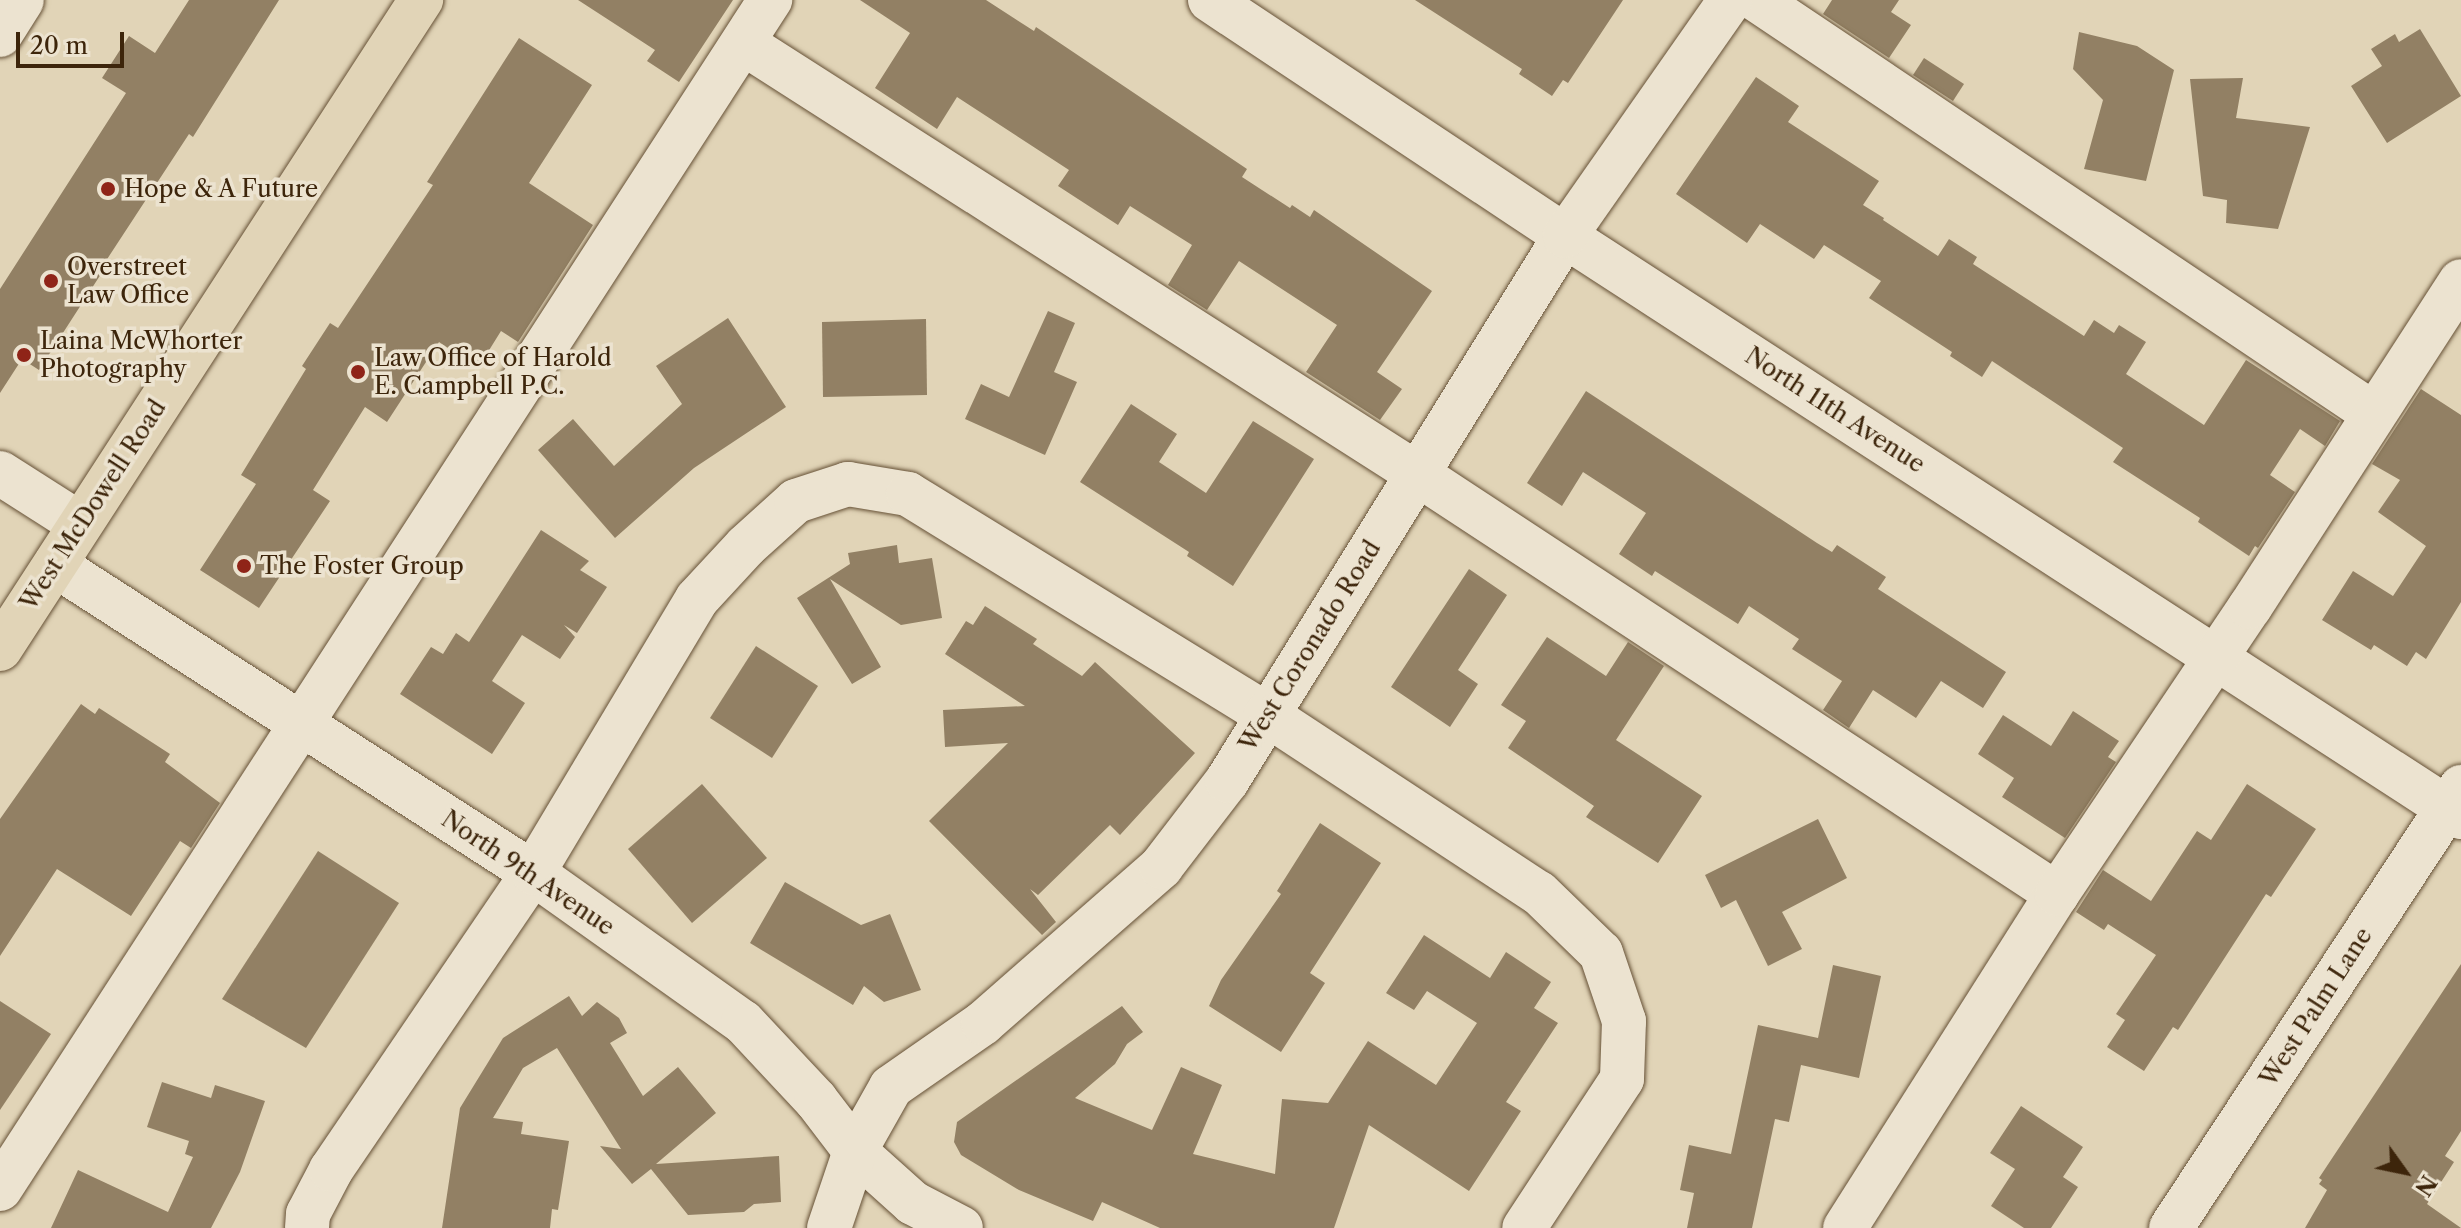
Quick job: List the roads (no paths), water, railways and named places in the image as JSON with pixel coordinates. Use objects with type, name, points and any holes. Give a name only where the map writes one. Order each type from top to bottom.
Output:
[{"type":"main road","name":"West McDowell Road","points":[[0,649],[421,0]]},
{"type":"street","points":[[0,35],[22,0]]},
{"type":"street","points":[[0,1189],[770,0]]},
{"type":"street","name":"North 11th Avenue","points":[[1210,0],[1565,236],[2217,656],[2456,804]]},
{"type":"street","name":"West Coronado Road","points":[[829,1228],[855,1151],[891,1087],[983,1023],[1161,867],[1227,781],[1565,236],[1730,0]]},
{"type":"street","points":[[1757,0],[2374,414]]},
{"type":"street","points":[[743,43],[1416,473],[2057,894]]},
{"type":"street","points":[[1845,1228],[2057,894],[2217,656],[2461,281]]},
{"type":"street","points":[[0,473],[80,524]]},
{"type":"street","points":[[307,1228],[308,1214],[331,1170],[533,873],[697,599],[746,546],[796,501],[848,484],[908,494],[1266,714],[1539,893],[1601,953],[1624,1021],[1622,1079],[1524,1228]]},
{"type":"street","name":"North 9th Avenue","points":[[55,565],[533,873],[743,1022],[816,1100],[855,1151],[913,1203],[961,1228]]},
{"type":"street","name":"West Palm Lane","points":[[2171,1228],[2456,804]]},
{"type":"place","name":"Hope & A Future","points":[[108,189]]},
{"type":"place","name":"Overstreet Law Office","points":[[51,281]]},
{"type":"place","name":"Laina McWhorter Photography","points":[[24,355]]},
{"type":"place","name":"Law Office of Harold E. Campbell P.C.","points":[[358,372]]},
{"type":"place","name":"The Foster Group","points":[[244,566]]}]
